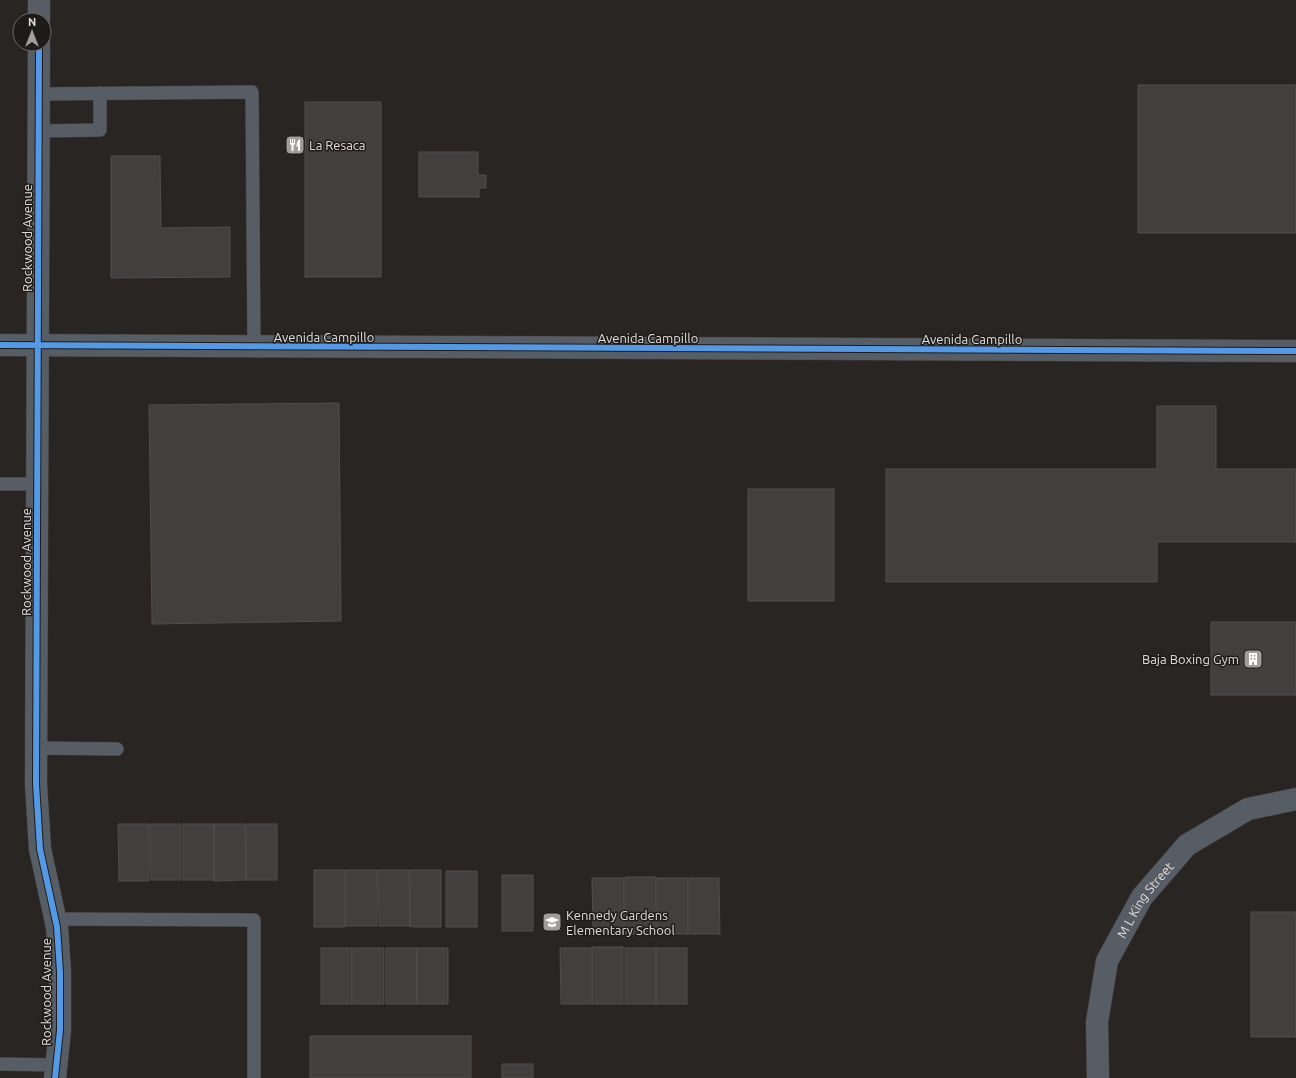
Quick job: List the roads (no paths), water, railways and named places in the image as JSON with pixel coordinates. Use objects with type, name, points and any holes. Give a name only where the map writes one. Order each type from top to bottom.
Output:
[{"type":"street","points":[[39,0],[39,12]]},
{"type":"street","name":"Rockwood Avenue","points":[[39,52],[36,784],[40,849],[55,919],[60,972],[60,1030],[56,1071]]},
{"type":"street","name":"Avenida Campillo","points":[[0,345],[1296,351]]},
{"type":"street","name":"M L King Street","points":[[1098,1078],[1097,1022],[1107,961],[1142,897],[1187,845],[1248,809],[1296,800]]},
{"type":"lane","points":[[39,94],[252,92],[254,347]]},
{"type":"lane","points":[[39,131],[100,130],[100,93]]},
{"type":"lane","points":[[0,484],[37,484]]},
{"type":"lane","points":[[36,748],[117,749]]},
{"type":"lane","points":[[55,919],[254,920],[254,1078]]},
{"type":"lane","points":[[0,1064],[56,1071]]},
{"type":"place","name":"La Resaca","points":[[295,145]]},
{"type":"place","name":"Baja Boxing Gym","points":[[1253,659]]},
{"type":"place","name":"Kennedy Gardens Elementary School","points":[[552,922]]}]
